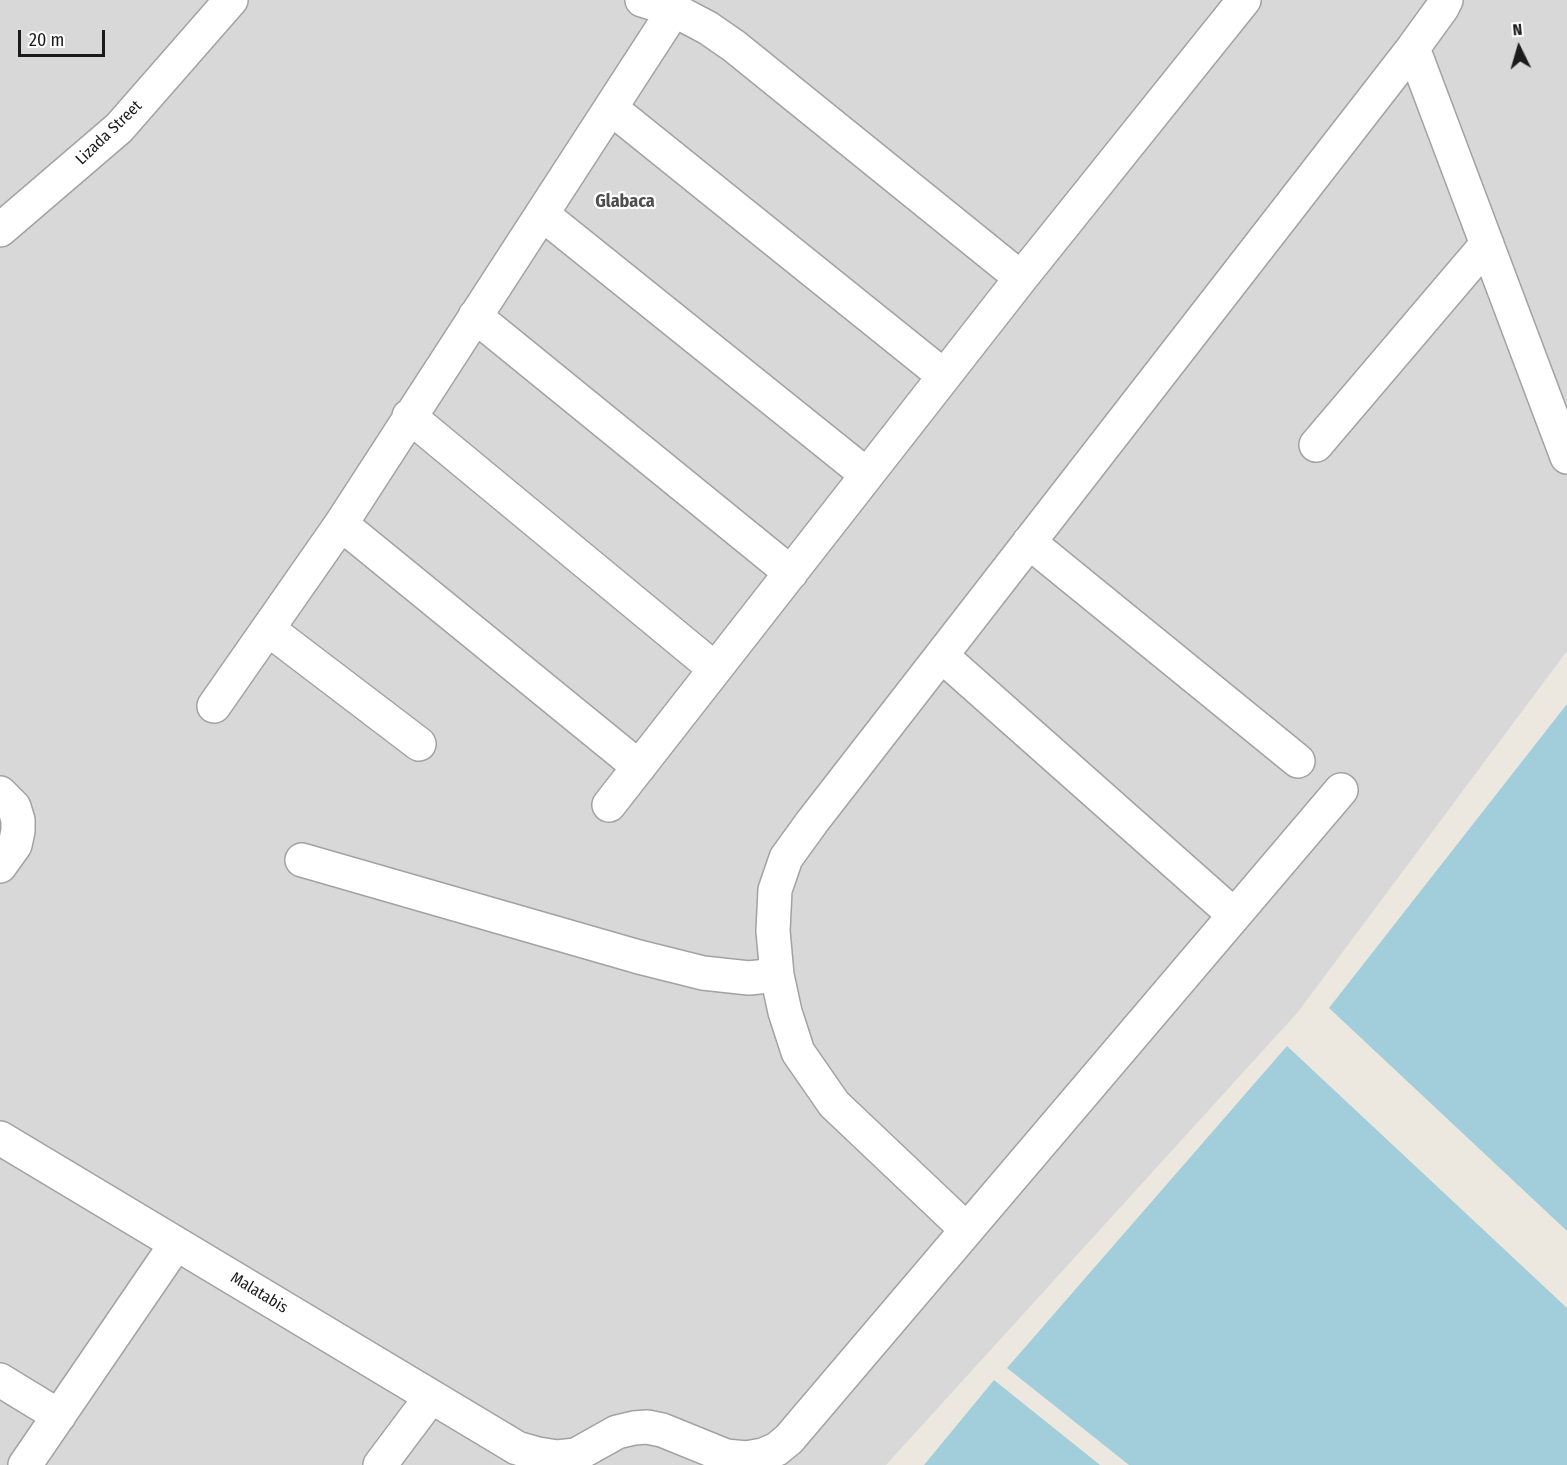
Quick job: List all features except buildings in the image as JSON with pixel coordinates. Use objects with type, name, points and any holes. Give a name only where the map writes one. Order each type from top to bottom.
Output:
[{"type":"street","name":"Lizada Street","points":[[0,230],[119,128],[231,0]]},
{"type":"street","points":[[642,0],[674,10],[708,28],[734,46],[1021,278]]},
{"type":"street","points":[[609,805],[1021,278],[1244,0]]},
{"type":"street","points":[[967,1230],[834,1104],[798,1052],[785,1012],[777,975],[772,931],[775,890],[786,858],[1413,48],[1443,8],[1446,0]]},
{"type":"street","points":[[214,706],[341,525],[409,416],[612,109],[674,10]]},
{"type":"street","points":[[1413,48],[1567,457]]},
{"type":"street","points":[[612,109],[944,376]]},
{"type":"street","points":[[542,214],[867,475]]},
{"type":"street","points":[[1316,445],[1487,244]]},
{"type":"street","points":[[476,316],[791,573]]},
{"type":"street","points":[[409,416],[715,669]]},
{"type":"street","points":[[341,525],[639,767]]},
{"type":"street","points":[[1029,543],[1298,760]]},
{"type":"street","points":[[268,629],[419,744]]},
{"type":"street","points":[[942,656],[1234,915]]},
{"type":"street","name":"Malatabis","points":[[0,1138],[431,1397],[511,1457],[538,1454],[557,1457],[576,1455],[617,1432],[647,1427],[662,1430],[726,1456],[746,1458],[763,1455],[777,1449],[789,1439],[1341,790]]},
{"type":"street","points":[[0,793],[14,807],[18,820],[18,831],[15,845],[0,866]]},
{"type":"street","points":[[302,860],[703,974],[749,978],[777,975]]},
{"type":"street","points":[[26,1465],[176,1244]]},
{"type":"street","points":[[0,1380],[59,1416]]},
{"type":"street","points":[[380,1465],[431,1397]]},
{"type":"shaded area","points":[[0,0],[1567,0],[1567,651],[1298,1012],[886,1465],[0,1465]]},
{"type":"water","points":[[1567,704],[1567,1231],[1329,1008]]},
{"type":"water","points":[[1287,1046],[1567,1308],[1567,1465],[1129,1465],[1007,1368]]},
{"type":"water","points":[[994,1380],[1100,1465],[924,1465]]},
{"type":"district","name":"Glabaca","points":[[625,202]]}]
